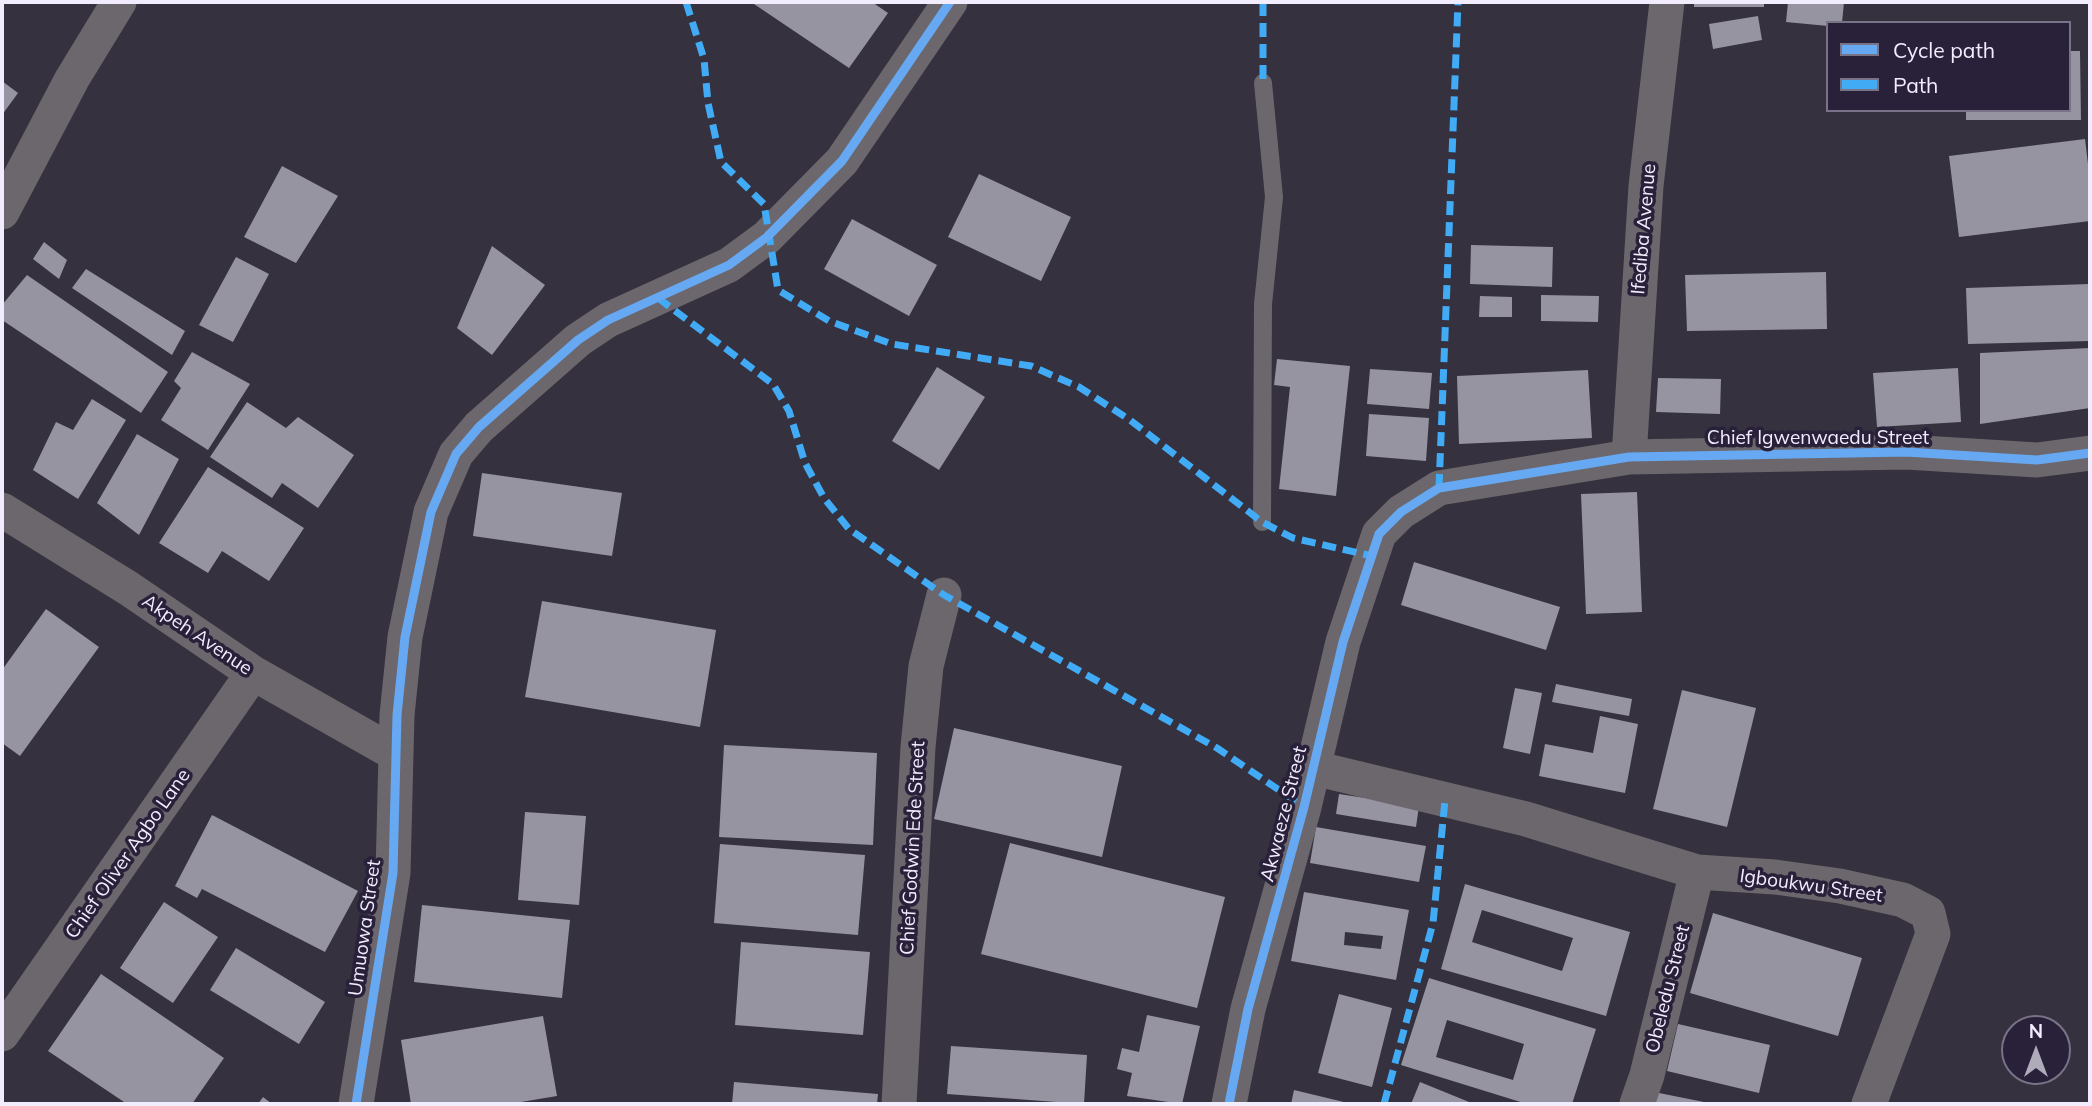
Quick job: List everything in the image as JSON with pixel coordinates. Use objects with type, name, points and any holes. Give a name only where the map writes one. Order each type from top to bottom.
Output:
[{"type":"street","points":[[2,212],[72,79],[119,2]]},
{"type":"street","name":"Umuowa Street","points":[[356,1104],[393,873],[396,754],[405,637],[431,512],[456,454],[479,427],[578,340],[608,320],[729,265],[767,237],[842,160],[950,2]]},
{"type":"street","name":"Ifediba Avenue","points":[[1629,457],[1646,186],[1667,2]]},
{"type":"street","name":"Chief Igwenwaedu Street","points":[[1379,534],[1401,512],[1439,488],[1629,457],[1906,452],[2038,460],[2090,453]]},
{"type":"street","name":"Akpeh Avenue","points":[[2,510],[128,588],[253,673],[396,754]]},
{"type":"street","name":"Akwaeze Street","points":[[1229,1104],[1248,1009],[1314,768],[1343,642],[1379,534]]},
{"type":"street","name":"Chief Godwin Ede Street","points":[[899,1104],[918,747],[926,666],[944,595]]},
{"type":"street","name":"Chief Oliver Agbo Lane","points":[[2,1034],[253,673]]},
{"type":"street","name":"Igboukwu Street","points":[[1314,768],[1526,819],[1697,872],[1775,877],[1840,886],[1903,900],[1928,914],[1933,934],[1869,1104]]},
{"type":"street","name":"Obeledu Street","points":[[1637,1104],[1647,1075],[1697,872]]},
{"type":"lane","points":[[1262,522],[1263,304],[1274,197],[1263,83]]},
{"type":"building","points":[[751,2],[872,2],[888,13],[849,68]]},
{"type":"building","points":[[1694,2],[1764,2],[1764,7],[1694,7]]},
{"type":"building","points":[[1788,2],[1844,2],[1842,21],[1826,21],[1826,26],[1786,22]]},
{"type":"building","points":[[1758,16],[1762,40],[1713,49],[1709,24]]},
{"type":"building","points":[[2071,51],[2080,51],[2081,120],[1966,120],[1966,112],[2071,112]]},
{"type":"building","points":[[2,81],[18,93],[2,115]]},
{"type":"building","points":[[2085,139],[2090,181],[2090,221],[1959,237],[1949,156]]},
{"type":"building","points":[[282,166],[338,196],[296,263],[244,237]]},
{"type":"building","points":[[979,174],[1071,217],[1041,281],[948,237]]},
{"type":"building","points":[[852,219],[937,265],[909,316],[824,269]]},
{"type":"building","points":[[44,242],[67,260],[59,279],[33,259]]},
{"type":"building","points":[[1471,245],[1553,247],[1552,287],[1470,284]]},
{"type":"building","points":[[492,246],[545,285],[492,355],[457,328]]},
{"type":"building","points":[[236,257],[269,274],[233,342],[199,325]]},
{"type":"building","points":[[86,269],[185,331],[172,355],[72,288]]},
{"type":"building","points":[[1826,272],[1827,329],[1687,331],[1685,275]]},
{"type":"building","points":[[27,275],[168,372],[141,413],[2,320],[2,305]]},
{"type":"building","points":[[2090,284],[2090,341],[1968,344],[1966,288]]},
{"type":"building","points":[[1541,295],[1599,296],[1598,322],[1541,321]]},
{"type":"building","points":[[1480,296],[1512,297],[1512,317],[1479,317]]},
{"type":"building","points":[[2090,348],[2090,408],[1980,424],[1980,353]]},
{"type":"building","points":[[192,352],[250,384],[208,450],[161,420],[181,388],[174,381]]},
{"type":"building","points":[[1277,359],[1350,366],[1336,496],[1279,489],[1290,387],[1274,385]]},
{"type":"building","points":[[937,367],[985,397],[939,470],[892,441]]},
{"type":"building","points":[[1958,368],[1961,422],[1877,427],[1873,373]]},
{"type":"building","points":[[1370,369],[1432,373],[1429,409],[1367,404]]},
{"type":"building","points":[[1588,370],[1592,438],[1459,444],[1457,376]]},
{"type":"building","points":[[1658,378],[1721,379],[1720,414],[1656,412]]},
{"type":"building","points":[[92,399],[126,420],[78,499],[33,470],[56,422],[73,430]]},
{"type":"building","points":[[247,402],[286,428],[298,417],[354,455],[318,508],[282,483],[272,498],[210,457]]},
{"type":"building","points":[[1369,414],[1429,418],[1426,461],[1366,456]]},
{"type":"building","points":[[137,434],[179,459],[139,535],[97,503]]},
{"type":"building","points":[[208,467],[304,528],[269,581],[222,551],[208,573],[159,543]]},
{"type":"building","points":[[482,473],[622,493],[612,556],[473,536]]},
{"type":"building","points":[[1637,492],[1642,612],[1586,614],[1581,494]]},
{"type":"building","points":[[1414,562],[1560,607],[1546,650],[1401,605]]},
{"type":"building","points":[[542,601],[716,630],[700,727],[525,697]]},
{"type":"building","points":[[46,609],[99,647],[20,756],[2,743],[2,670]]},
{"type":"building","points":[[1556,684],[1632,699],[1629,716],[1552,702]]},
{"type":"building","points":[[1515,688],[1542,693],[1530,754],[1503,748]]},
{"type":"building","points":[[1682,690],[1756,708],[1727,827],[1653,809]]},
{"type":"building","points":[[1600,716],[1638,724],[1625,793],[1539,776],[1545,744],[1593,753]]},
{"type":"building","points":[[954,728],[1122,766],[1102,857],[934,819]]},
{"type":"building","points":[[724,745],[877,753],[873,845],[719,837]]},
{"type":"building","points":[[1339,794],[1419,806],[1416,827],[1336,814]]},
{"type":"building","points":[[525,812],[586,816],[579,905],[518,900]]},
{"type":"building","points":[[212,815],[358,891],[325,952],[202,889],[197,898],[175,886]]},
{"type":"building","points":[[1316,827],[1426,846],[1419,882],[1310,863]]},
{"type":"building","points":[[1010,843],[1225,897],[1197,1008],[981,954]]},
{"type":"building","points":[[720,844],[865,855],[858,935],[714,923]]},
{"type":"building","points":[[1465,884],[1630,932],[1606,1016],[1441,969]],"holes":[[[1482,910],[1573,938],[1562,971],[1472,942]]]},
{"type":"building","points":[[1304,892],[1409,910],[1396,980],[1291,961]],"holes":[[[1345,932],[1383,936],[1381,949],[1344,945]]]},
{"type":"building","points":[[164,902],[218,937],[173,1003],[120,968]]},
{"type":"building","points":[[422,905],[570,920],[562,998],[414,982]]},
{"type":"building","points":[[1713,913],[1862,958],[1838,1036],[1690,993]]},
{"type":"building","points":[[741,942],[870,952],[863,1035],[735,1025]]},
{"type":"building","points":[[236,948],[325,1002],[299,1044],[210,990]]},
{"type":"building","points":[[101,974],[224,1058],[192,1104],[127,1104],[48,1051]]},
{"type":"building","points":[[1429,978],[1596,1029],[1572,1104],[1527,1104],[1401,1065]],"holes":[[[1447,1020],[1524,1044],[1513,1080],[1436,1057]]]},
{"type":"building","points":[[1339,994],[1392,1008],[1372,1087],[1318,1073]]},
{"type":"building","points":[[1147,1015],[1200,1026],[1182,1104],[1127,1096],[1132,1073],[1117,1069],[1122,1048],[1139,1052]]},
{"type":"building","points":[[543,1016],[557,1096],[509,1104],[411,1104],[401,1040]]},
{"type":"building","points":[[1678,1024],[1770,1045],[1759,1093],[1667,1071]]},
{"type":"building","points":[[951,1046],[1087,1055],[1084,1104],[947,1094]]},
{"type":"building","points":[[734,1082],[878,1094],[877,1104],[732,1104]]},
{"type":"building","points":[[1420,1082],[1474,1104],[1411,1104]]},
{"type":"building","points":[[1294,1090],[1348,1103],[1348,1104],[1291,1104]]},
{"type":"building","points":[[1654,1092],[1709,1103],[1709,1104],[1652,1104]]},
{"type":"building","points":[[263,1097],[272,1104],[258,1104]]},
{"type":"marked path","points":[[686,2],[704,59],[708,103],[721,162],[764,204],[778,290],[829,321],[892,344],[1031,366],[1079,387],[1130,420],[1262,522],[1293,538],[1372,556]]},
{"type":"marked path","points":[[1263,2],[1263,83]]},
{"type":"marked path","points":[[1439,488],[1458,2]]},
{"type":"marked path","points":[[658,298],[773,384],[789,411],[805,463],[824,498],[849,529],[944,595],[1217,748],[1304,807]]},
{"type":"marked path","points":[[1384,1104],[1433,923],[1445,800]]},
{"type":"cycle path","points":[[356,1104],[393,873],[397,715],[405,637],[431,512],[456,454],[479,427],[578,340],[608,320],[729,265],[767,237],[842,161],[950,2]]},
{"type":"cycle path","points":[[1229,1104],[1248,1009],[1304,807],[1343,642],[1379,534],[1401,512],[1439,488],[1629,457],[1906,452],[2037,460],[2090,453]]}]
